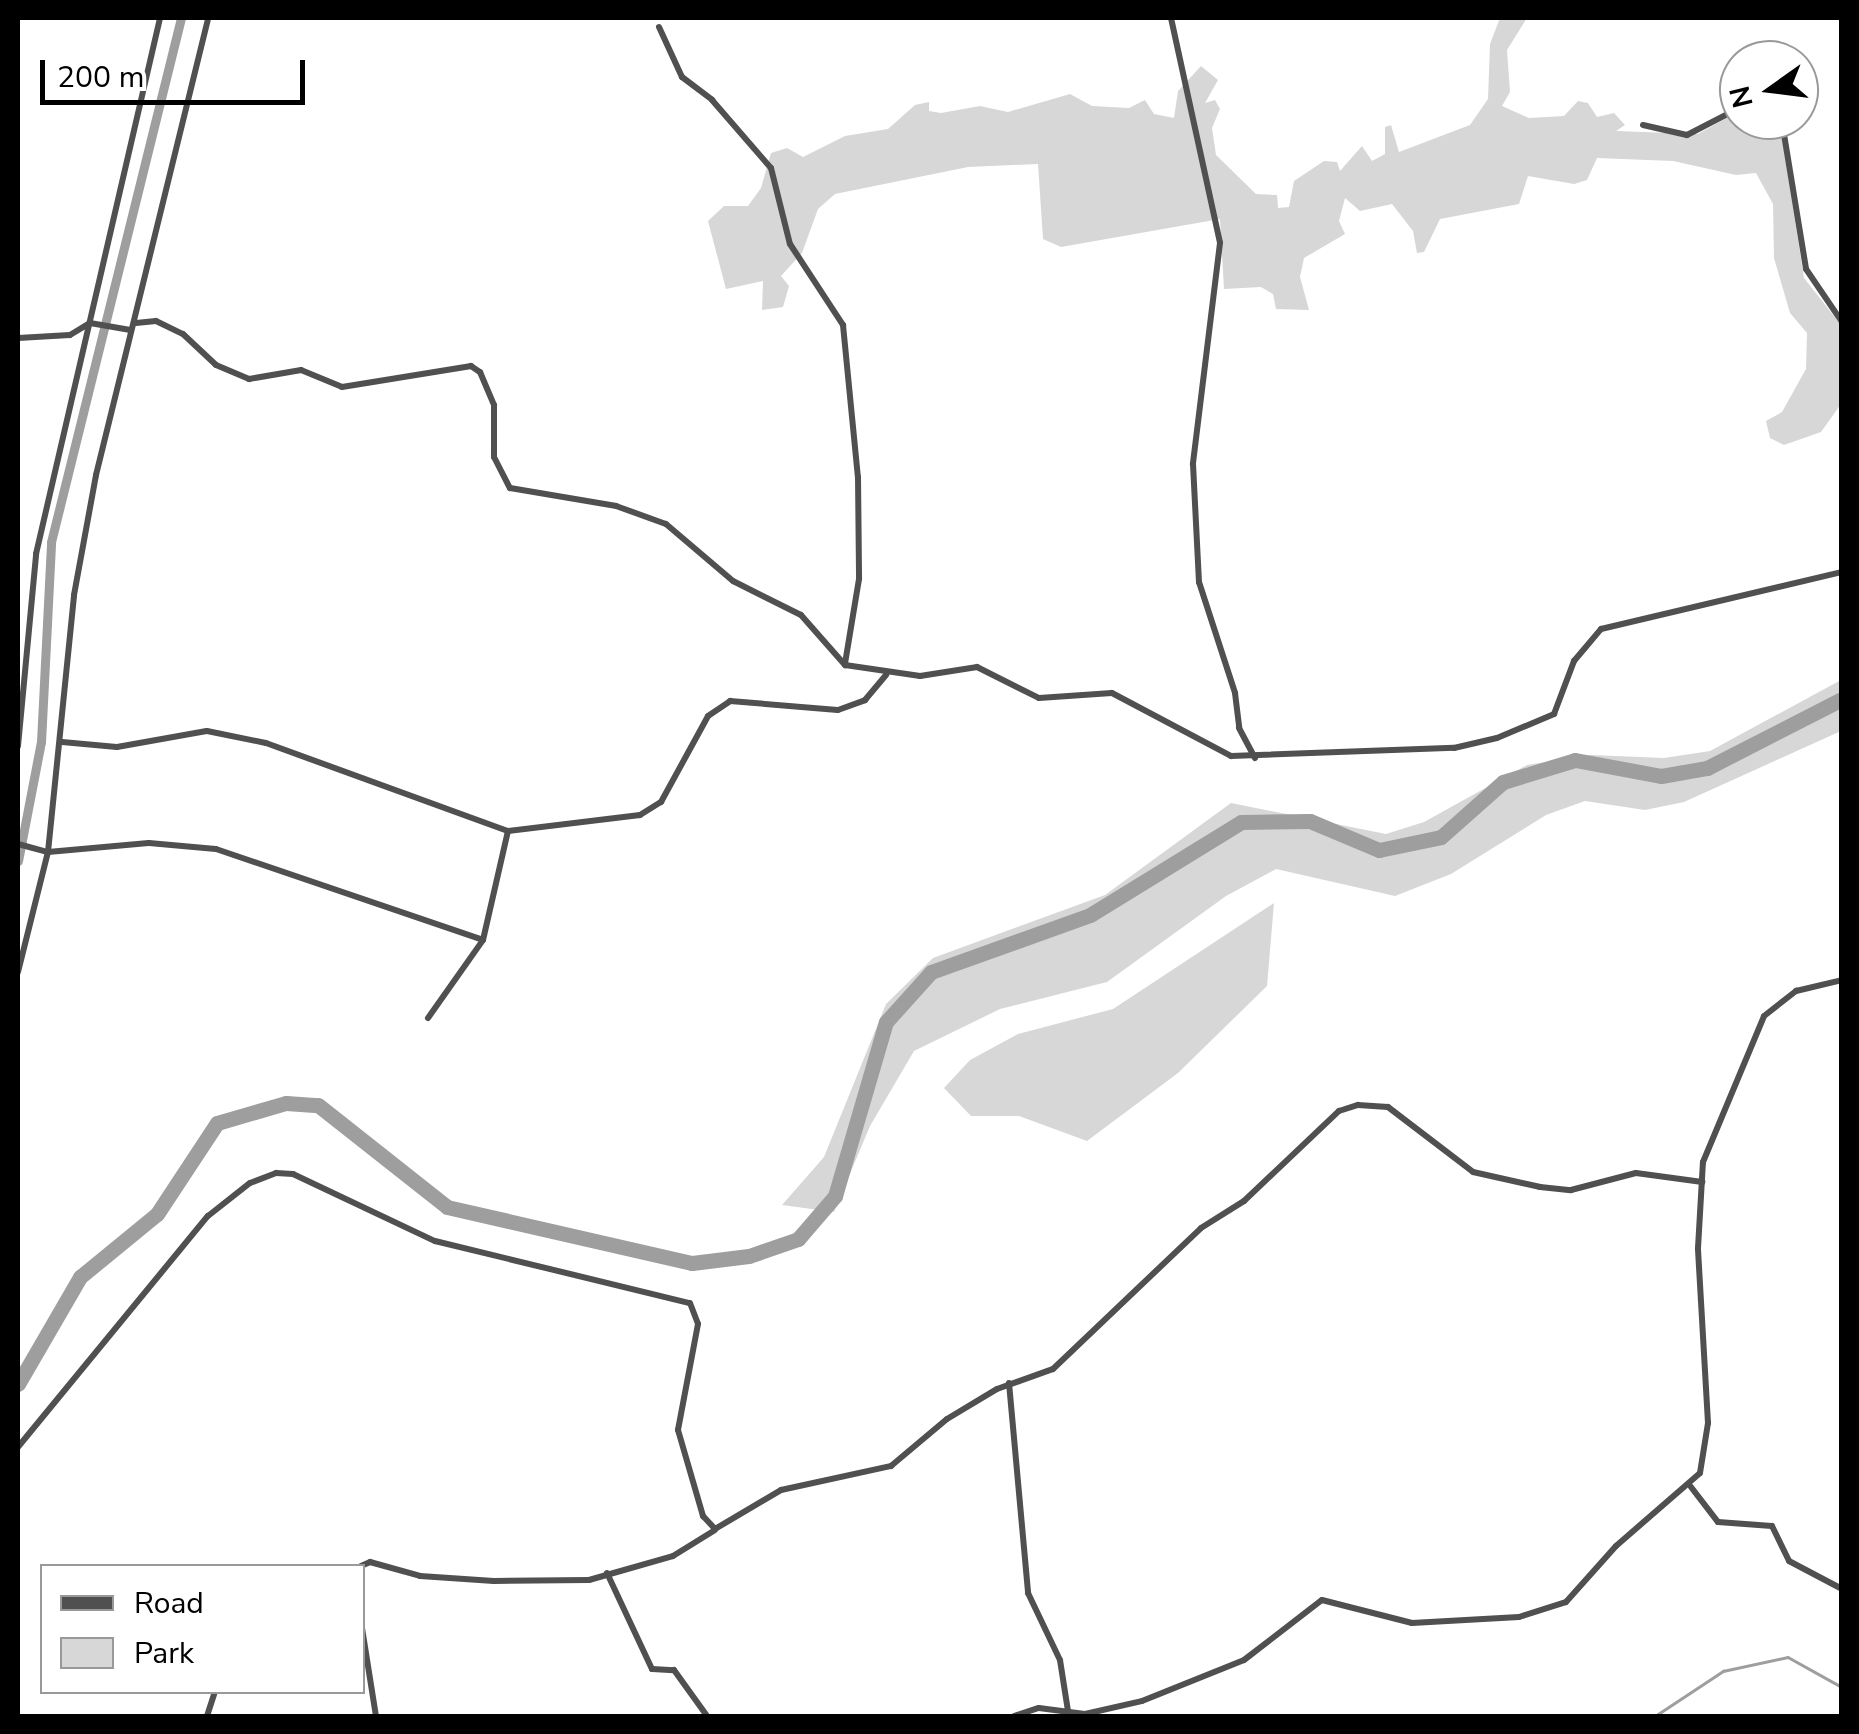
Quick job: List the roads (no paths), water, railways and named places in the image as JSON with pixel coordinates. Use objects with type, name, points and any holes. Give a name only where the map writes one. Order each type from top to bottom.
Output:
[{"type":"street","points":[[18,746],[36,554],[160,18]]},
{"type":"street","points":[[18,972],[48,852],[74,594],[133,326],[208,18]]},
{"type":"street","points":[[1171,18],[1220,243],[1193,464],[1199,582],[1236,693],[1239,728],[1255,758]]},
{"type":"street","points":[[659,28],[682,78],[712,100],[770,168],[790,244],[843,325],[858,477],[859,579],[845,665]]},
{"type":"street","points":[[1642,125],[1687,135],[1719,118]]},
{"type":"street","points":[[1785,140],[1806,269],[1842,322]]},
{"type":"street","points":[[18,338],[70,335],[90,323],[133,326],[156,321],[183,334],[216,365],[249,379],[301,370],[342,386],[470,366],[480,372],[494,405],[494,458],[510,488],[616,506],[666,524],[733,580],[801,615],[845,665],[886,675],[977,667],[1039,698],[1112,693],[1206,745],[1255,758],[1454,748],[1498,738],[1554,714],[1574,661],[1602,629],[1842,572]]},
{"type":"street","points":[[18,658],[27,660]]},
{"type":"street","points":[[62,742],[117,747],[207,731],[246,739],[508,831],[640,815],[662,802],[708,716],[730,701],[838,710],[865,700],[886,675]]},
{"type":"street","points":[[428,1018],[484,940],[508,831]]},
{"type":"street","points":[[18,844],[48,852],[149,843],[216,848],[484,940]]},
{"type":"street","points":[[1014,1716],[1039,1708],[1068,1712],[1142,1701],[1244,1660],[1322,1600],[1412,1622],[1555,1611],[1616,1546],[1691,1487],[1706,1455],[1708,1423],[1698,1248],[1703,1162],[1764,1016],[1796,991],[1842,980]]},
{"type":"street","points":[[365,1564],[370,1562],[420,1576],[524,1582],[589,1580],[673,1556],[781,1490],[891,1466],[947,1419],[1009,1382],[1054,1369],[1201,1228],[1244,1200],[1339,1111],[1358,1105],[1388,1107],[1473,1172],[1540,1187],[1572,1190],[1636,1174],[1702,1182]]},
{"type":"street","points":[[18,1447],[208,1216],[250,1183],[294,1174],[422,1237],[682,1298],[695,1307],[678,1430],[691,1483],[715,1530]]},
{"type":"street","points":[[1009,1382],[1028,1593],[1060,1660],[1068,1712]]},
{"type":"street","points":[[1691,1487],[1718,1522],[1772,1526],[1789,1560],[1842,1589]]},
{"type":"street","points":[[607,1573],[652,1669],[674,1670],[707,1716]]},
{"type":"street","points":[[365,1647],[376,1716]]},
{"type":"waterway","points":[[18,861],[41,742],[51,542],[181,18]]},
{"type":"waterway","points":[[18,1384],[80,1277],[157,1214],[217,1123],[286,1103],[318,1105],[447,1207],[692,1263],[749,1256],[798,1239],[835,1196],[886,1022],[931,972],[1090,915],[1241,822],[1310,821],[1379,850],[1441,837],[1503,782],[1575,760],[1661,776],[1707,768],[1842,699]]},
{"type":"waterway","points":[[1655,1716],[1723,1671],[1788,1657],[1842,1687]]}]
